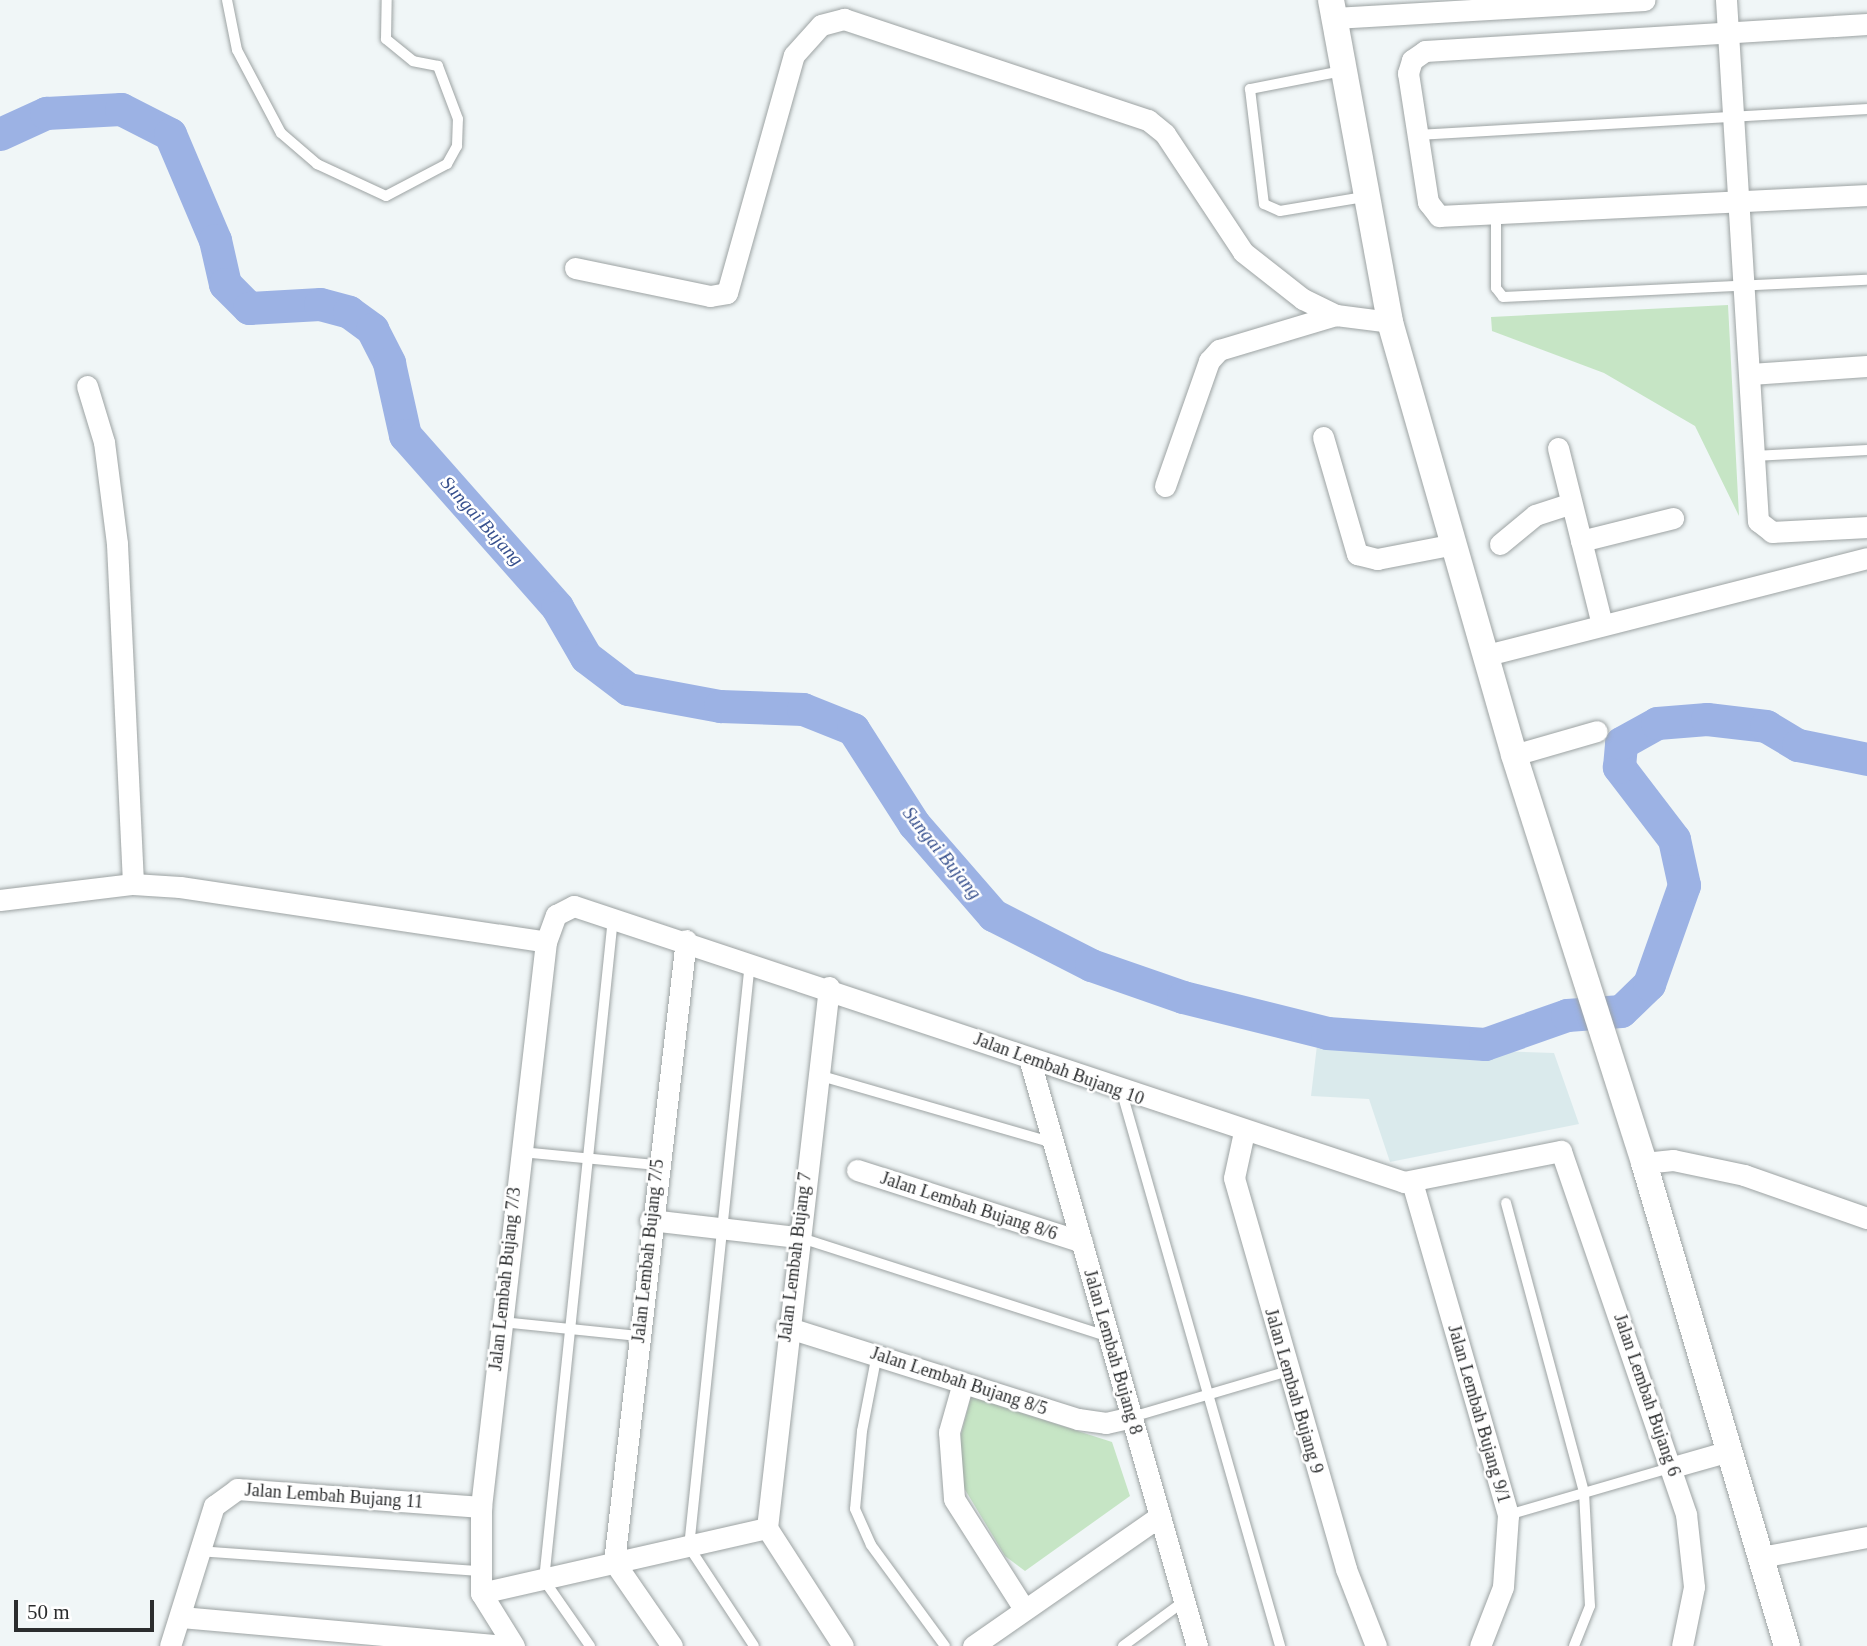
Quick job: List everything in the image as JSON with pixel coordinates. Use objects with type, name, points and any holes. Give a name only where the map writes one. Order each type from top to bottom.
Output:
[{"type":"street","points":[[1644,0],[1333,9],[1364,197],[1390,322],[1514,755],[1644,1163],[1787,1646]]},
{"type":"street","points":[[1726,0],[1758,521],[1766,531],[1867,527]]},
{"type":"street","points":[[575,268],[710,296],[727,293],[794,55],[821,25],[844,19],[1148,120],[1165,134],[1243,252],[1303,299],[1336,315],[1390,322]]},
{"type":"street","points":[[1867,24],[1425,51],[1408,66],[1434,214],[1496,214],[1867,195]]},
{"type":"street","points":[[1166,486],[1214,355],[1336,315]]},
{"type":"street","points":[[1750,374],[1867,366]]},
{"type":"street","points":[[87,386],[104,442],[117,544],[133,884]]},
{"type":"street","points":[[1323,437],[1357,554],[1377,559],[1455,544]]},
{"type":"street","points":[[1558,448],[1602,625]]},
{"type":"street","points":[[1500,544],[1535,515],[1571,503]]},
{"type":"street","points":[[1581,541],[1673,518]]},
{"type":"street","points":[[1487,655],[1867,558]]},
{"type":"street","points":[[1514,755],[1597,731]]},
{"type":"street","points":[[0,900],[133,884],[546,942]]},
{"type":"street","name":"Jalan Lembah Bujang 10","points":[[563,909],[584,906],[613,915],[829,987],[1122,1093],[1412,1182],[1561,1151]]},
{"type":"street","name":"Jalan Lembah Bujang 7/3","points":[[514,1646],[481,1593],[478,1572],[481,1507],[518,1152],[546,942],[563,909]]},
{"type":"street","name":"Jalan Lembah Bujang 7/5","points":[[614,1562],[650,1220],[686,940]]},
{"type":"street","name":"Jalan Lembah Bujang 7","points":[[767,1528],[786,1327],[829,987]]},
{"type":"street","name":"Jalan Lembah Bujang 8","points":[[1029,1058],[1197,1646]]},
{"type":"street","name":"Jalan Lembah Bujang 9","points":[[1244,1132],[1234,1178],[1288,1371],[1374,1645]]},
{"type":"street","name":"Jalan Lembah Bujang 6","points":[[1561,1151],[1673,1467],[1695,1553],[1682,1646]]},
{"type":"street","points":[[1644,1163],[1673,1160],[1744,1175],[1867,1217]]},
{"type":"street","name":"Jalan Lembah Bujang 8/6","points":[[857,1170],[1082,1242]]},
{"type":"street","name":"Jalan Lembah Bujang 9/1","points":[[1412,1182],[1508,1515],[1503,1587],[1480,1646]]},
{"type":"street","points":[[650,1220],[798,1237]]},
{"type":"street","name":"Jalan Lembah Bujang 8/5","points":[[786,1327],[877,1354],[962,1386],[1095,1423],[1132,1417]]},
{"type":"street","points":[[962,1386],[948,1432],[954,1499],[1024,1609]]},
{"type":"street","points":[[1673,1467],[1729,1451]]},
{"type":"street","name":"Jalan Lembah Bujang 11","points":[[170,1646],[214,1506],[223,1495],[250,1486],[481,1507]]},
{"type":"street","points":[[973,1646],[1160,1516]]},
{"type":"street","points":[[481,1593],[767,1528],[843,1646]]},
{"type":"street","points":[[1761,1557],[1867,1537]]},
{"type":"street","points":[[614,1562],[672,1646]]},
{"type":"street","points":[[181,1617],[508,1646]]},
{"type":"lane","points":[[227,0],[237,50],[281,133],[317,164],[386,196],[447,164],[457,146],[458,119],[438,66],[413,61],[386,39],[387,0]]},
{"type":"lane","points":[[1343,71],[1250,89],[1264,204],[1280,211],[1364,197]]},
{"type":"lane","points":[[1418,135],[1867,110]]},
{"type":"lane","points":[[1496,214],[1496,288],[1503,297],[1744,289],[1867,280]]},
{"type":"lane","points":[[1754,456],[1867,450]]},
{"type":"lane","points":[[590,1646],[544,1580],[613,915]]},
{"type":"lane","points":[[750,962],[719,1227],[689,1547],[754,1646]]},
{"type":"lane","points":[[818,1075],[1053,1143]]},
{"type":"lane","points":[[1122,1093],[1211,1394],[1280,1646]]},
{"type":"lane","points":[[518,1152],[657,1164]]},
{"type":"lane","points":[[1506,1203],[1584,1492],[1590,1606],[1574,1646]]},
{"type":"lane","points":[[798,1237],[1109,1336]]},
{"type":"lane","points":[[502,1322],[638,1336]]},
{"type":"lane","points":[[877,1354],[862,1431],[855,1509],[871,1545],[945,1646]]},
{"type":"lane","points":[[1132,1417],[1288,1371]]},
{"type":"lane","points":[[1508,1515],[1673,1467]]},
{"type":"lane","points":[[199,1551],[478,1572]]},
{"type":"lane","points":[[1123,1646],[1183,1602]]},
{"type":"shaded area","points":[[1317,1045],[1554,1053],[1579,1124],[1390,1162],[1369,1099],[1311,1096]]},
{"type":"green space","points":[[1728,305],[1739,516],[1695,426],[1604,373],[1492,331],[1491,317]]},
{"type":"green space","points":[[971,1397],[1112,1442],[1130,1496],[1025,1571],[1005,1556],[952,1468]]},
{"type":"waterway","name":"Sungai Bujang","points":[[0,134],[46,113],[121,109],[170,134],[215,240],[225,284],[249,308],[320,304],[349,312],[372,329],[389,363],[405,435],[557,607],[586,657],[628,689],[720,706],[803,709],[853,729],[914,824],[993,915],[1091,965],[1183,997],[1327,1033],[1485,1044],[1567,1015],[1621,1011],[1649,984],[1684,885],[1674,839],[1619,767],[1621,743],[1657,723],[1707,719],[1766,726],[1798,745],[1867,759]]}]
